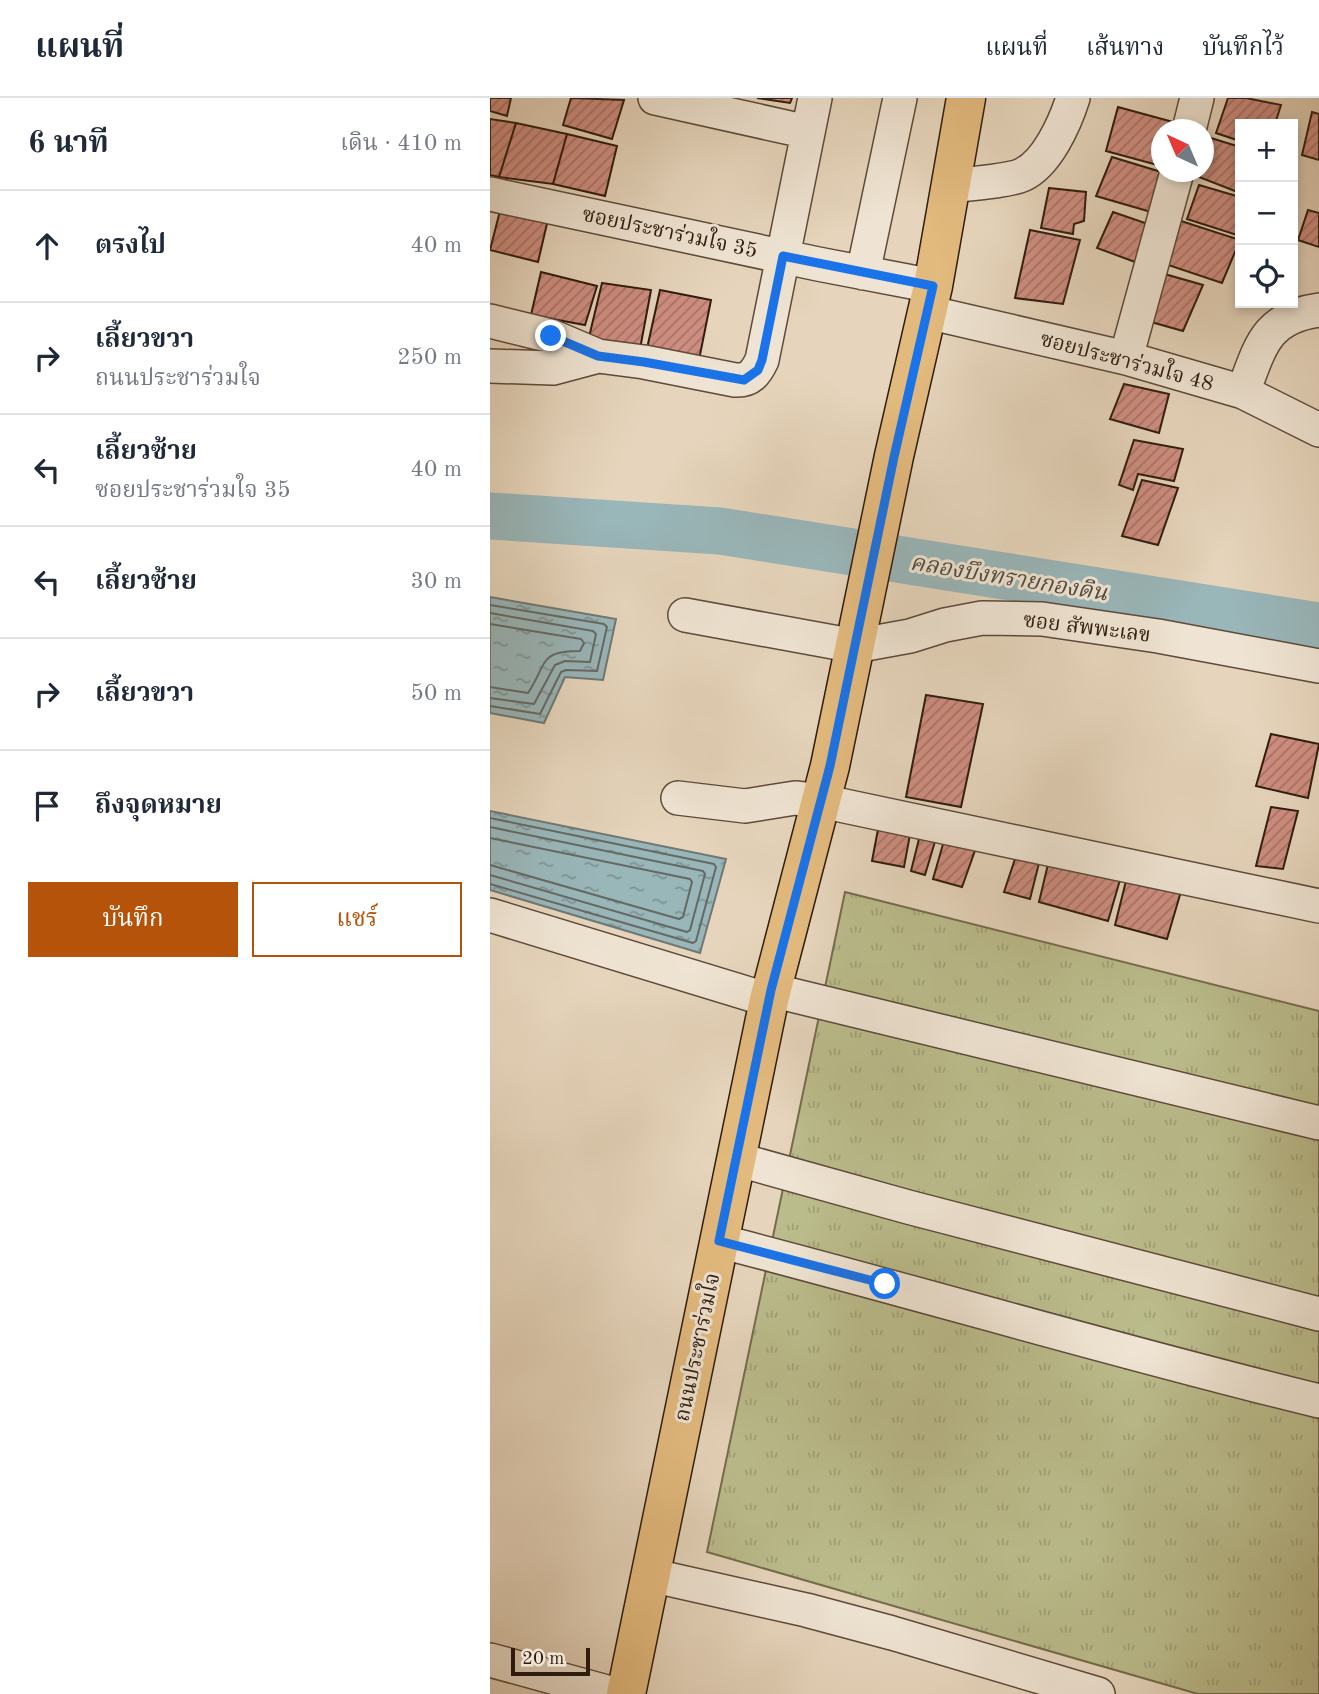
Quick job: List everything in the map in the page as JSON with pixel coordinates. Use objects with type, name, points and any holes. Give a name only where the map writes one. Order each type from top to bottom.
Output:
[{"type":"main road","name":"ถนนประชาร่วมใจ","points":[[626,1694],[770,995],[830,766],[894,457],[930,299],[966,98]]},
{"type":"street","points":[[654,98],[808,132]]},
{"type":"street","points":[[490,321],[551,336],[598,356],[744,380],[758,370],[762,360],[815,98]]},
{"type":"street","points":[[863,273],[900,98]]},
{"type":"street","points":[[950,186],[1021,175],[1035,165],[1051,146],[1067,118],[1073,98]]},
{"type":"street","points":[[1192,119],[1197,98]]},
{"type":"street","points":[[1126,358],[1174,182]]},
{"type":"street","name":"ซอยประชาร่วมใจ 35","points":[[490,194],[863,273],[930,299]]},
{"type":"street","name":"ซอยประชาร่วมใจ 48","points":[[930,299],[1243,392],[1317,423]]},
{"type":"street","points":[[1243,392],[1261,345],[1273,328],[1292,317],[1319,310]]},
{"type":"street","points":[[490,366],[553,368],[598,356]]},
{"type":"street","points":[[685,615],[855,646]]},
{"type":"street","name":"ซอย สัพพะเลข","points":[[855,646],[982,618],[1042,620],[1157,636],[1319,666]]},
{"type":"street","points":[[678,797],[745,806],[794,798],[821,801],[1319,906]]},
{"type":"street","points":[[490,915],[770,995],[1319,1123]]},
{"type":"street","points":[[736,1159],[908,1207],[1319,1314]]},
{"type":"street","points":[[719,1241],[885,1284],[1179,1367],[1319,1401]]},
{"type":"street","points":[[650,1575],[855,1623],[1098,1694]]},
{"type":"street","points":[[490,1660],[614,1694]]},
{"type":"green space","points":[[845,892],[1319,1011],[1319,1694],[1198,1694],[707,1552]]},
{"type":"water","points":[[490,597],[616,619],[603,680],[565,677],[544,723],[490,713]]},
{"type":"water","points":[[490,811],[726,859],[700,953],[490,890]]},
{"type":"building","points":[[490,98],[511,98],[507,116],[490,111]]},
{"type":"building","points":[[571,98],[624,100],[612,139],[563,125]]},
{"type":"building","points":[[757,98],[792,98],[790,103]]},
{"type":"building","points":[[1228,98],[1246,98],[1281,105],[1277,119],[1235,119],[1235,139],[1216,133]]},
{"type":"building","points":[[1118,107],[1162,119],[1151,119],[1151,163],[1106,151]]},
{"type":"building","points":[[1312,112],[1319,114],[1319,160],[1302,155]]},
{"type":"building","points":[[490,119],[516,123],[499,177],[490,175]]},
{"type":"building","points":[[516,123],[567,134],[553,184],[499,177]]},
{"type":"building","points":[[567,134],[617,146],[605,196],[553,184]]},
{"type":"building","points":[[1214,139],[1235,145],[1235,191],[1212,182],[1214,182]]},
{"type":"building","points":[[1112,157],[1151,169],[1151,182],[1169,182],[1158,214],[1096,196]]},
{"type":"building","points":[[1199,185],[1235,196],[1235,234],[1187,219]]},
{"type":"building","points":[[1049,188],[1086,192],[1084,221],[1074,224],[1073,234],[1041,228]]},
{"type":"building","points":[[502,203],[549,215],[538,262],[490,250]]},
{"type":"building","points":[[1308,210],[1319,213],[1319,247],[1298,240]]},
{"type":"building","points":[[1113,212],[1151,225],[1135,262],[1097,248]]},
{"type":"building","points":[[1178,220],[1235,238],[1235,252],[1222,283],[1162,263]]},
{"type":"building","points":[[1030,230],[1080,240],[1063,304],[1015,298]]},
{"type":"building","points":[[541,272],[597,286],[585,325],[531,315]]},
{"type":"building","points":[[1161,273],[1203,285],[1183,331],[1144,320]]},
{"type":"building","points":[[602,283],[651,290],[640,349],[589,337]]},
{"type":"building","points":[[660,290],[711,300],[699,360],[646,353]]},
{"type":"building","points":[[1124,384],[1169,394],[1159,433],[1110,419]]},
{"type":"building","points":[[1134,440],[1183,449],[1174,481],[1138,474],[1133,490],[1119,485]]},
{"type":"building","points":[[1142,480],[1178,488],[1158,545],[1122,536]]},
{"type":"building","points":[[926,695],[983,704],[961,807],[906,797]]},
{"type":"building","points":[[1271,734],[1319,744],[1308,798],[1256,786]]},
{"type":"building","points":[[1271,807],[1298,811],[1283,869],[1256,866]]},
{"type":"building","points":[[879,824],[911,829],[904,867],[872,861]]},
{"type":"building","points":[[920,835],[936,838],[925,875],[911,871]]},
{"type":"building","points":[[945,837],[978,842],[962,887],[933,879]]},
{"type":"building","points":[[1017,853],[1040,859],[1030,899],[1004,892]]},
{"type":"building","points":[[1049,860],[1122,873],[1108,921],[1039,902]]},
{"type":"building","points":[[1127,877],[1182,888],[1167,939],[1115,925]]},
{"type":"waterway","name":"คลองบึงทรายกองดิน","points":[[490,516],[720,531],[1319,626]]},
{"type":"route","points":[[551,336],[598,356],[744,380],[758,370],[762,360],[783,256],[933,286],[894,457],[830,766],[771,990],[719,1241],[885,1284]]}]
